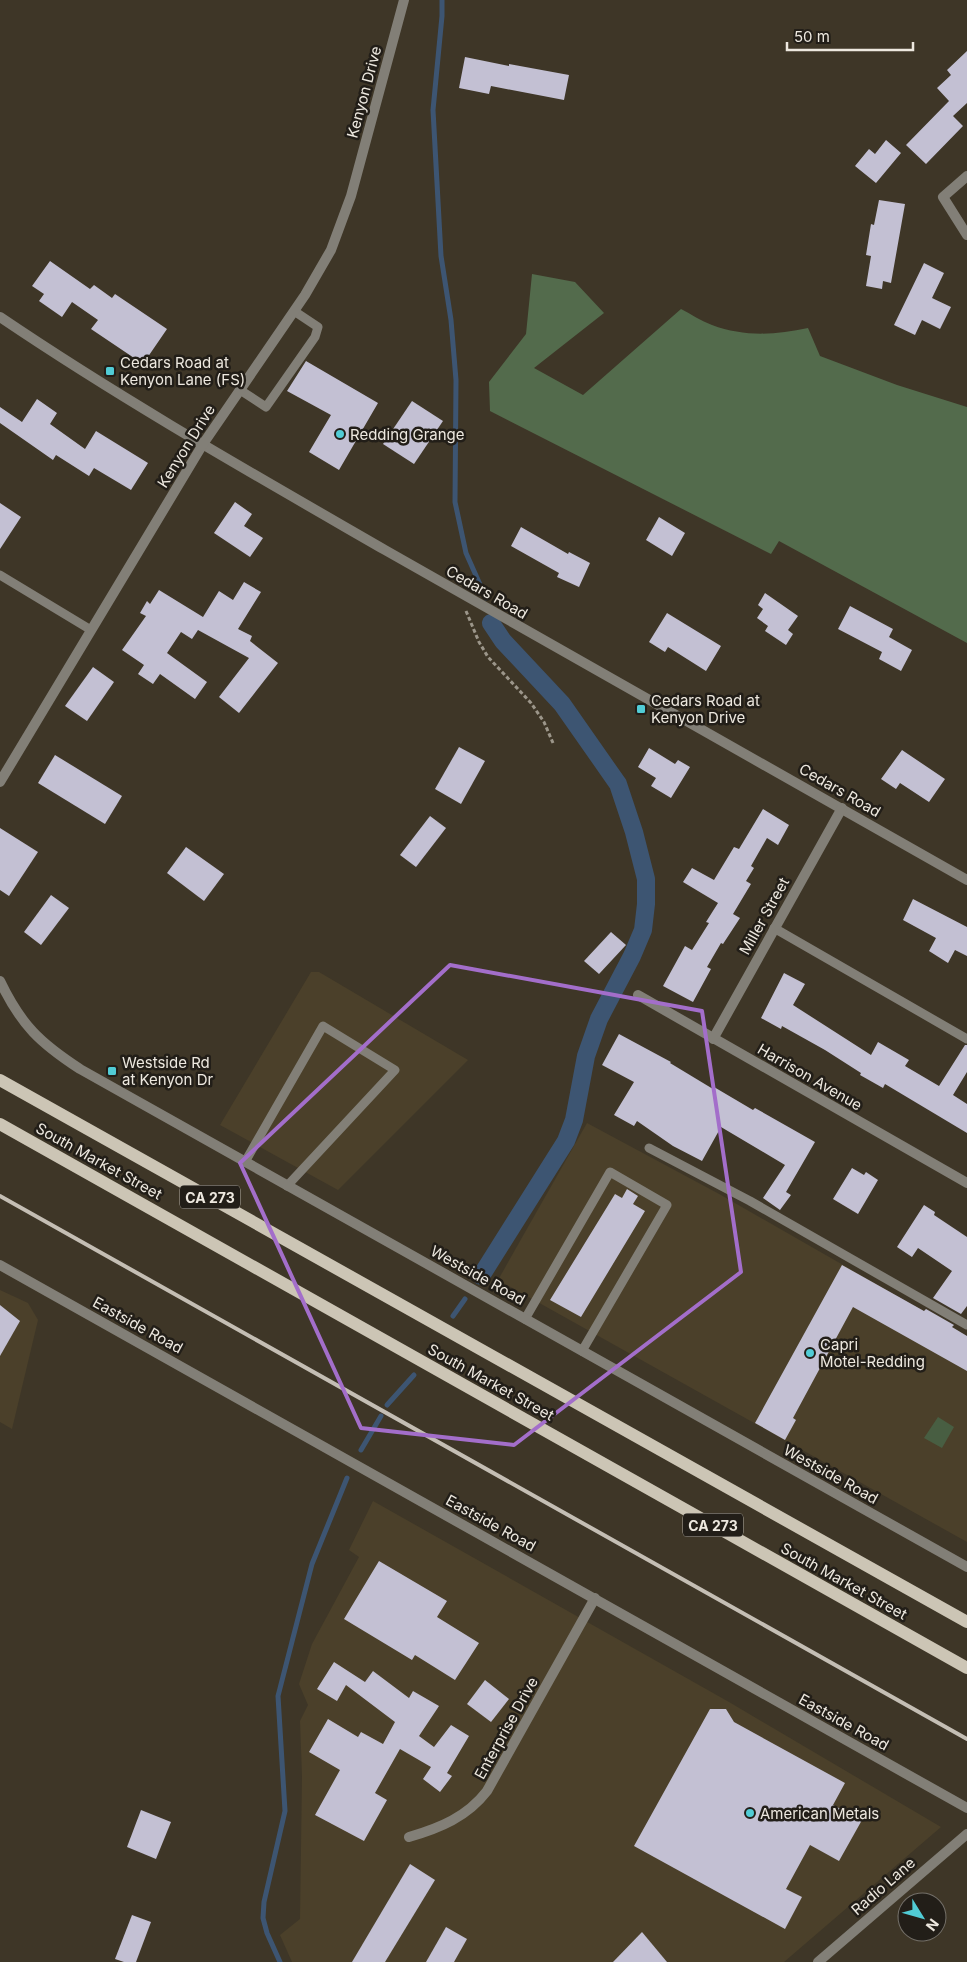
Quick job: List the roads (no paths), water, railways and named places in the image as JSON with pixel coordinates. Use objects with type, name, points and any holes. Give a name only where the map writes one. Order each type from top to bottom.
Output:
[{"type":"main road","name":"South Market Street","points":[[0,1080],[967,1622]]},
{"type":"main road","name":"South Market Street","points":[[0,1124],[967,1668]]},
{"type":"street","name":"Kenyon Drive","points":[[0,782],[203,444],[294,311],[331,250],[346,214],[404,0]]},
{"type":"street","points":[[967,176],[943,197],[967,235]]},
{"type":"street","name":"Cedars Road","points":[[0,317],[96,379],[203,444],[504,619],[967,880]]},
{"type":"street","name":"Miller Street","points":[[713,1039],[842,808]]},
{"type":"street","name":"Westside Road","points":[[0,981],[26,1024],[42,1042],[80,1069],[967,1567]]},
{"type":"street","name":"Harrison Avenue","points":[[638,995],[967,1183]]},
{"type":"street","name":"Eastside Road","points":[[0,1265],[967,1808]]},
{"type":"street","name":"Enterprise Drive","points":[[409,1837],[447,1824],[477,1805],[496,1776],[595,1598]]},
{"type":"street","name":"Radio Lane","points":[[818,1962],[967,1834]]},
{"type":"lane","points":[[240,390],[266,407],[315,337],[318,327],[294,311]]},
{"type":"lane","points":[[0,575],[91,630]]},
{"type":"lane","points":[[774,928],[967,1039]]},
{"type":"lane","points":[[245,1162],[322,1026],[395,1070],[287,1186]]},
{"type":"lane","points":[[650,1148],[750,1201],[967,1325]]},
{"type":"lane","points":[[524,1319],[610,1172],[667,1205],[582,1351]]},
{"type":"waterway","points":[[442,0],[433,110],[441,256],[451,320],[456,380],[455,502],[466,553],[486,598]]},
{"type":"waterway","points":[[481,1276],[566,1141],[574,1120],[586,1056],[599,1019],[632,956],[643,930],[646,904],[646,879],[634,832],[618,784],[562,704],[503,641],[491,623]]},
{"type":"waterway","points":[[453,1316],[465,1299]]},
{"type":"waterway","points":[[387,1405],[414,1375]]},
{"type":"waterway","points":[[361,1450],[381,1416]]},
{"type":"waterway","points":[[280,1962],[267,1933],[263,1918],[264,1902],[285,1811],[278,1696],[312,1564],[347,1478]]},
{"type":"railway","points":[[0,1196],[967,1739]]},
{"type":"place","name":"Cedars Road at Kenyon Lane (FS)","points":[[110,371]]},
{"type":"place","name":"Redding Grange","points":[[340,434]]},
{"type":"place","name":"Cedars Road at Kenyon Drive","points":[[641,709]]},
{"type":"place","name":"Westside Rd at Kenyon Dr","points":[[112,1071]]},
{"type":"place","name":"Capri Motel-Redding","points":[[810,1353]]},
{"type":"place","name":"American Metals","points":[[750,1813]]}]
